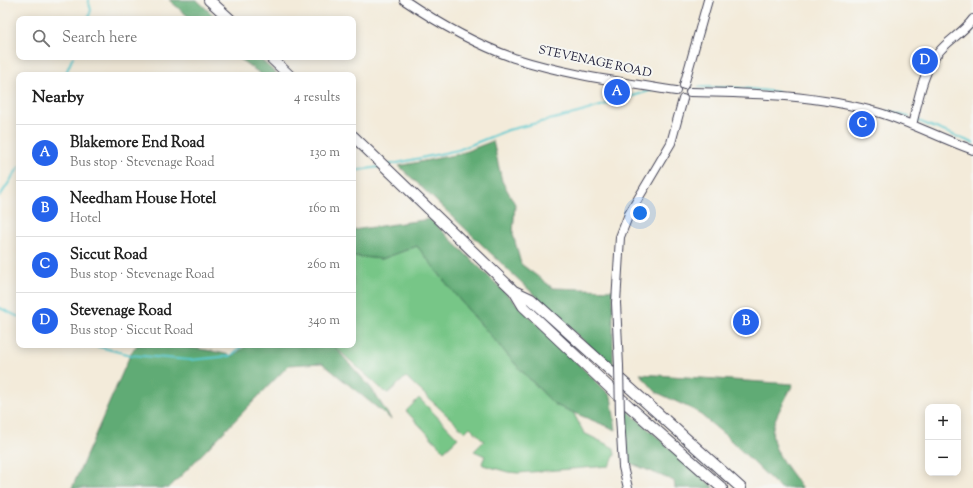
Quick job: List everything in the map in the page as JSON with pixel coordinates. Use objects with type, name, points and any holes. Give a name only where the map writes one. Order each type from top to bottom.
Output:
[{"type":"main road","points":[[209,0],[227,16]]},
{"type":"main road","points":[[273,60],[286,72]]},
{"type":"main road","points":[[356,139],[514,291],[523,306],[629,406],[722,488]]},
{"type":"main road","points":[[514,291],[531,299],[638,398],[741,488]]},
{"type":"street","name":"STEVENAGE ROAD","points":[[404,0],[429,17],[466,38],[514,57],[555,70],[676,91]]},
{"type":"street","points":[[684,85],[708,0]]},
{"type":"street","points":[[912,126],[924,82],[932,62],[942,49],[969,29],[973,19]]},
{"type":"street","points":[[683,99],[679,98],[676,91],[680,85],[684,85]]},
{"type":"street","points":[[684,85],[687,86],[690,92]]},
{"type":"street","points":[[690,92],[749,94],[839,103],[880,113],[973,150]]},
{"type":"street","points":[[628,488],[623,467],[616,303],[620,237],[629,214],[671,143],[683,99],[686,98],[690,92]]},
{"type":"green space","points":[[169,0],[197,0],[214,16],[188,16]]},
{"type":"green space","points":[[241,60],[261,60],[275,72],[258,72]]},
{"type":"green space","points":[[493,141],[502,181],[515,204],[513,234],[521,264],[553,288],[613,290],[613,368],[399,166],[459,154]]},
{"type":"green space","points":[[430,219],[611,396],[616,430],[555,405],[518,367],[458,298],[417,246],[382,259],[356,256],[356,230]]},
{"type":"green space","points":[[417,246],[458,298],[518,367],[555,405],[573,412],[584,433],[614,448],[615,455],[609,466],[518,473],[508,472],[483,465],[482,463],[485,456],[474,451],[484,441],[470,427],[465,432],[406,377],[388,393],[384,391],[336,348],[356,348],[356,256],[382,259]]},
{"type":"green space","points":[[135,348],[193,348],[233,356],[243,348],[336,348],[371,388],[391,419],[322,363],[289,365],[169,488],[72,488],[131,353]]},
{"type":"green space","points":[[640,374],[793,384],[776,417],[773,427],[773,435],[777,451],[786,467],[802,488],[780,488],[725,435],[696,411],[656,392]]},
{"type":"green space","points":[[419,398],[458,438],[444,451],[406,411]]},
{"type":"green space","points":[[627,410],[714,488],[675,488],[674,481],[630,463],[626,444]]},
{"type":"waterway","points":[[88,0],[91,10],[89,16]]},
{"type":"waterway","points":[[66,72],[72,60]]},
{"type":"waterway","points":[[699,87],[742,88],[778,92]]},
{"type":"waterway","points":[[388,165],[458,150],[508,130],[578,113],[652,90]]},
{"type":"waterway","points":[[887,111],[909,117]]},
{"type":"waterway","points":[[916,120],[973,143]]},
{"type":"waterway","points":[[356,171],[379,167]]},
{"type":"waterway","points":[[0,196],[16,172]]},
{"type":"waterway","points":[[0,308],[16,316]]},
{"type":"waterway","points":[[104,348],[131,355],[190,360],[231,356],[240,348]]},
{"type":"place","name":"Stevenage Road","points":[[925,61]]},
{"type":"place","name":"Blakemore End Road","points":[[617,92]]},
{"type":"place","name":"Siccut Road","points":[[862,124]]},
{"type":"place","name":"Needham House Hotel","points":[[746,322]]}]
